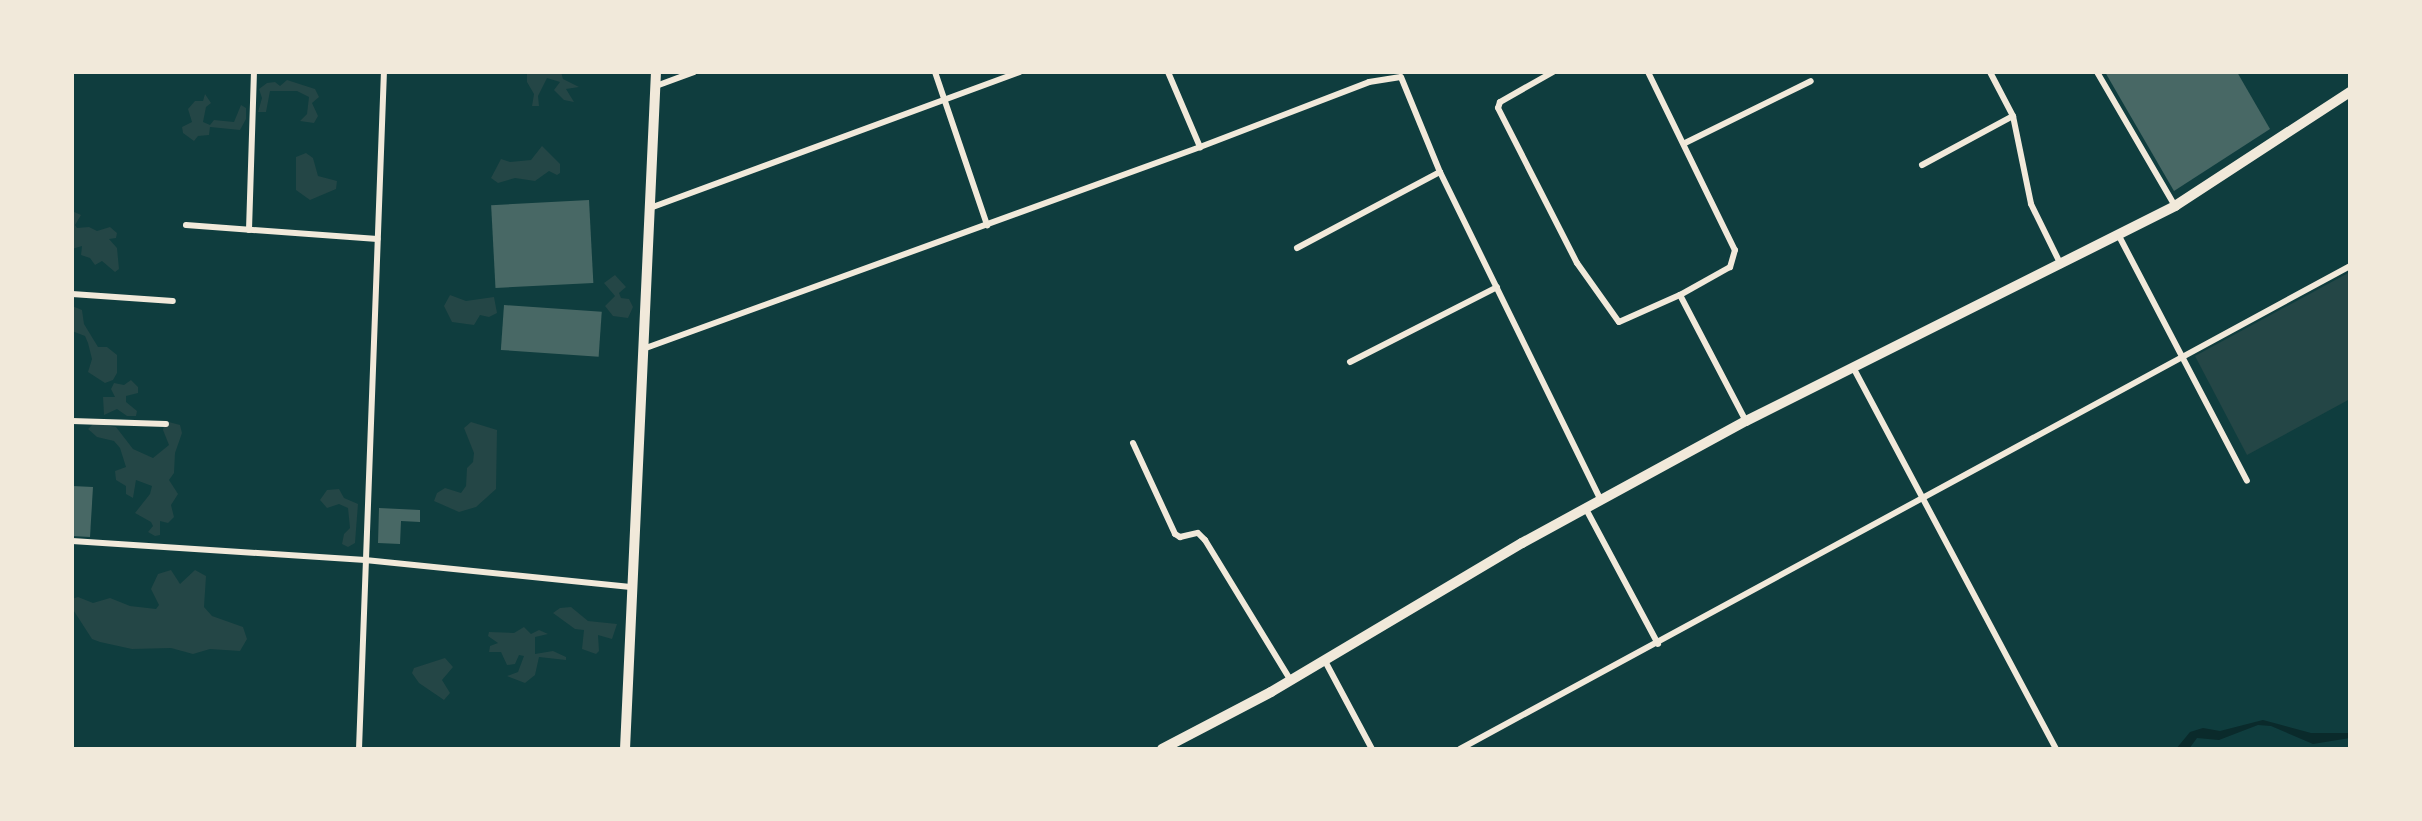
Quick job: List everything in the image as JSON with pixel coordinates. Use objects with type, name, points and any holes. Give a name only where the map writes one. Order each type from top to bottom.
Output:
[{"type":"main road","points":[[625,749],[656,72]]},
{"type":"main road","points":[[1162,749],[1291,681],[1586,509],[1746,421],[2175,206],[2350,92]]},
{"type":"street","points":[[249,230],[254,72]]},
{"type":"street","points":[[359,749],[384,72]]},
{"type":"street","points":[[655,86],[694,72]]},
{"type":"street","points":[[935,72],[987,225]]},
{"type":"street","points":[[650,208],[1020,72]]},
{"type":"street","points":[[1168,72],[1200,147]]},
{"type":"street","points":[[1553,72],[1500,102],[1498,108],[1577,263],[1619,322],[1680,295],[1730,267],[1735,259],[1735,250],[1648,72]]},
{"type":"street","points":[[1990,72],[2013,116],[2031,204],[2061,265]]},
{"type":"street","points":[[2097,72],[2175,206]]},
{"type":"street","points":[[643,349],[1200,147],[1369,82],[1401,77],[1440,172],[1601,501]]},
{"type":"street","points":[[1685,143],[1811,81]]},
{"type":"street","points":[[1922,165],[2013,116]]},
{"type":"street","points":[[1297,248],[1440,172]]},
{"type":"street","points":[[186,225],[377,239]]},
{"type":"street","points":[[2119,236],[2247,481]]},
{"type":"street","points":[[1460,749],[2350,266]]},
{"type":"street","points":[[1350,362],[1497,287]]},
{"type":"street","points":[[72,294],[173,301]]},
{"type":"street","points":[[1680,295],[1746,421]]},
{"type":"street","points":[[1854,369],[2056,749]]},
{"type":"street","points":[[72,421],[166,424]]},
{"type":"street","points":[[1133,443],[1175,534],[1180,537],[1198,533],[1205,540],[1291,681]]},
{"type":"street","points":[[1586,509],[1658,644]]},
{"type":"street","points":[[72,541],[365,560],[631,587]]},
{"type":"street","points":[[1325,661],[1372,749]]},
{"type":"shaded area","points":[[527,72],[561,72],[563,79],[579,87],[566,89],[574,102],[564,100],[554,90],[560,82],[547,78],[538,96],[539,106],[532,106],[534,94],[527,82]]},
{"type":"shaded area","points":[[287,80],[315,89],[319,97],[312,103],[318,116],[314,123],[300,121],[307,114],[309,97],[297,91],[270,91],[266,112],[258,112],[262,98],[259,89],[267,83],[275,82],[280,86]]},
{"type":"shaded area","points":[[205,94],[211,103],[206,107],[203,122],[210,125],[214,120],[234,122],[241,105],[246,108],[246,119],[240,130],[210,127],[209,135],[198,136],[194,141],[183,133],[182,127],[192,122],[188,109],[195,101],[203,101]]},
{"type":"shaded area","points":[[542,146],[560,164],[557,175],[549,171],[535,181],[515,178],[498,183],[491,178],[501,159],[510,162],[531,160]]},
{"type":"shaded area","points":[[306,153],[313,158],[318,176],[337,181],[336,189],[310,200],[296,190],[296,157]]},
{"type":"shaded area","points":[[72,211],[81,215],[75,225],[77,228],[89,227],[97,231],[110,227],[117,233],[116,238],[109,239],[117,248],[119,269],[115,272],[102,261],[95,265],[90,258],[81,255],[82,246],[72,249]]},
{"type":"shaded area","points":[[2350,272],[2350,399],[2247,455],[2195,356]]},
{"type":"shaded area","points":[[615,275],[626,287],[619,293],[621,298],[629,299],[633,307],[628,318],[613,316],[605,306],[615,296],[604,283]]},
{"type":"shaded area","points":[[450,295],[466,301],[494,297],[497,313],[489,317],[480,315],[474,325],[452,322],[444,306]]},
{"type":"shaded area","points":[[72,306],[82,310],[84,324],[98,347],[107,347],[117,355],[117,373],[113,380],[105,383],[88,372],[92,359],[85,336],[72,331]]},
{"type":"shaded area","points":[[131,380],[138,387],[138,393],[126,396],[126,402],[137,411],[136,416],[127,416],[117,409],[104,415],[103,397],[115,397],[111,389],[114,383],[124,385]]},
{"type":"shaded area","points":[[165,421],[180,425],[182,433],[175,453],[174,473],[169,480],[178,494],[171,505],[174,517],[168,523],[160,521],[160,535],[155,536],[148,532],[153,526],[151,522],[135,513],[150,494],[152,486],[136,480],[133,498],[126,494],[126,486],[116,480],[115,471],[126,467],[120,448],[114,441],[97,437],[88,429],[94,423],[116,427],[133,449],[153,458],[169,445],[163,430]]},
{"type":"shaded area","points":[[471,422],[497,430],[496,489],[476,507],[459,512],[434,501],[437,493],[445,488],[461,493],[466,486],[467,468],[473,462],[474,453],[464,428]]},
{"type":"shaded area","points":[[339,489],[344,498],[358,504],[355,543],[348,547],[342,544],[344,534],[350,528],[348,508],[339,504],[327,508],[320,500],[327,490]]},
{"type":"shaded area","points":[[171,570],[180,584],[195,570],[206,576],[204,607],[212,616],[243,627],[247,639],[240,651],[210,649],[193,654],[171,648],[132,649],[100,642],[92,639],[72,608],[72,599],[78,597],[93,603],[110,598],[130,606],[156,609],[159,605],[151,589],[158,574]]},
{"type":"shaded area","points":[[571,607],[588,621],[617,624],[612,639],[598,635],[599,651],[596,654],[582,649],[584,630],[575,629],[553,613],[560,608]]},
{"type":"shaded area","points":[[524,627],[531,634],[539,630],[548,634],[535,637],[535,654],[553,651],[566,657],[566,660],[539,657],[535,675],[525,683],[507,676],[518,672],[524,656],[519,655],[515,664],[507,665],[501,652],[489,652],[490,646],[498,643],[488,636],[489,632],[514,633]]},
{"type":"shaded area","points":[[445,658],[453,667],[442,680],[450,693],[444,700],[419,683],[412,673],[414,668]]},
{"type":"shaded area","points":[[2263,720],[2311,733],[2350,733],[2350,738],[2313,744],[2271,726],[2258,725],[2219,740],[2197,738],[2189,749],[2176,749],[2190,732],[2203,728],[2220,731]]},
{"type":"building","points":[[2105,72],[2237,72],[2270,129],[2174,191]]},
{"type":"building","points":[[589,200],[593,283],[495,288],[491,205]]},
{"type":"building","points":[[504,305],[602,312],[599,357],[501,350]]},
{"type":"building","points":[[72,486],[93,487],[90,537],[72,536]]},
{"type":"building","points":[[379,508],[420,510],[420,522],[401,521],[400,544],[378,543]]}]
